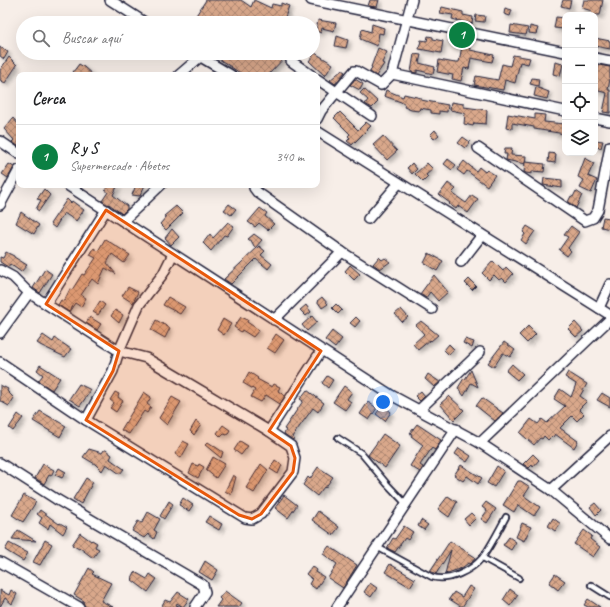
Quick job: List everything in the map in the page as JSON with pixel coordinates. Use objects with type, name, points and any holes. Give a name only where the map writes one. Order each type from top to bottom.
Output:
[{"type":"street","points":[[110,0],[122,3],[138,16]]},
{"type":"street","points":[[311,0],[562,51]]},
{"type":"street","points":[[320,111],[354,71],[381,85],[392,74],[408,20],[412,0]]},
{"type":"street","points":[[598,59],[610,61]]},
{"type":"street","points":[[182,72],[192,60]]},
{"type":"street","points":[[206,60],[226,72]]},
{"type":"street","points":[[291,62],[306,72]]},
{"type":"street","points":[[392,74],[562,110]]},
{"type":"street","points":[[320,81],[372,116]]},
{"type":"street","points":[[598,119],[610,121]]},
{"type":"street","points":[[320,133],[610,315]]},
{"type":"street","points":[[0,141],[16,152]]},
{"type":"street","points":[[478,148],[585,221],[593,218],[598,210],[610,146]]},
{"type":"street","points":[[0,205],[16,176]]},
{"type":"street","points":[[368,219],[399,183]]},
{"type":"street","points":[[73,188],[321,351],[391,395],[480,443],[551,490],[610,540]]},
{"type":"street","points":[[123,221],[158,188]]},
{"type":"street","points":[[254,188],[257,192],[342,252],[432,309]]},
{"type":"street","points":[[46,304],[106,210]]},
{"type":"street","points":[[461,262],[482,235]]},
{"type":"street","points":[[274,320],[342,252]]},
{"type":"street","points":[[86,420],[112,372],[119,351],[139,306],[163,274],[173,254]]},
{"type":"street","points":[[0,270],[13,277],[28,293],[119,351],[146,358],[269,431],[291,446],[295,458],[293,472],[262,514],[252,519],[245,518],[86,420],[0,362]]},
{"type":"street","points":[[599,308],[610,284]]},
{"type":"street","points":[[0,333],[28,293]]},
{"type":"street","points":[[480,443],[610,319]]},
{"type":"street","points":[[269,431],[321,351]]},
{"type":"street","points":[[420,410],[480,352]]},
{"type":"street","points":[[337,607],[456,430]]},
{"type":"street","points":[[551,490],[610,436]]},
{"type":"street","points":[[0,463],[56,499],[203,585],[206,592],[195,607]]},
{"type":"street","points":[[0,562],[79,607]]},
{"type":"lane","points":[[338,438],[361,454],[386,484],[406,504]]},
{"type":"lane","points":[[377,547],[439,579],[459,575],[468,570],[482,558],[506,517]]},
{"type":"lane","points":[[482,558],[519,578]]},
{"type":"lane","points":[[591,585],[610,597]]},
{"type":"highlighted area","points":[[106,210],[321,351],[269,431],[291,446],[295,458],[293,472],[261,514],[252,519],[239,515],[86,420],[113,371],[119,351],[46,304]]},
{"type":"building","points":[[206,0],[241,0],[251,7],[254,0],[271,8],[272,4],[281,6],[281,3],[289,6],[285,16],[196,16]]},
{"type":"building","points":[[370,0],[379,0],[377,7],[368,6]]},
{"type":"building","points":[[563,0],[571,0],[569,8],[561,6]]},
{"type":"building","points":[[584,0],[603,0],[600,15],[598,15],[598,12],[592,12],[582,8]]},
{"type":"building","points":[[442,7],[463,12],[463,15],[473,17],[472,24],[452,19],[453,15],[440,13]]},
{"type":"building","points":[[505,8],[512,10],[510,16],[504,14]]},
{"type":"building","points":[[476,15],[485,16],[484,22],[475,21]]},
{"type":"building","points":[[556,17],[562,18],[562,29],[554,28]]},
{"type":"building","points":[[320,20],[336,23],[334,31],[322,28],[321,33]]},
{"type":"building","points":[[372,24],[384,28],[383,34],[379,33],[377,46],[360,39],[362,29],[371,32]]},
{"type":"building","points":[[511,25],[528,28],[526,35],[510,33]]},
{"type":"building","points":[[530,26],[538,28],[536,34],[529,33]]},
{"type":"building","points":[[337,36],[348,40],[346,48],[335,46]]},
{"type":"building","points":[[428,36],[433,37],[433,39],[443,41],[441,53],[419,49],[421,40],[427,41]]},
{"type":"building","points":[[598,39],[610,41],[610,49],[598,47]]},
{"type":"building","points":[[462,46],[470,48],[470,50],[494,55],[492,62],[471,58],[469,69],[464,68],[461,81],[452,79],[453,75],[437,72],[439,60],[455,63],[459,62]]},
{"type":"building","points":[[0,47],[8,52],[4,59],[0,56]]},
{"type":"building","points":[[378,48],[387,52],[382,63],[384,64],[376,76],[370,72]]},
{"type":"building","points":[[414,54],[421,55],[419,63],[435,67],[433,74],[417,70],[417,73],[411,72]]},
{"type":"building","points":[[513,55],[530,58],[528,64],[520,62],[515,83],[505,80],[503,90],[474,85],[476,76],[498,80],[502,64],[510,66]]},
{"type":"building","points":[[320,56],[333,64],[325,76],[309,61],[320,60]]},
{"type":"building","points":[[9,57],[17,65],[5,83],[0,80],[0,70]]},
{"type":"building","points":[[220,60],[282,60],[271,72],[238,72]]},
{"type":"building","points":[[555,62],[562,64],[560,76],[553,74]]},
{"type":"building","points":[[79,64],[90,72],[73,72]]},
{"type":"building","points":[[599,65],[610,67],[608,90],[610,90],[610,113],[603,112],[607,93],[598,91]]},
{"type":"building","points":[[342,70],[345,72],[335,84],[330,80]]},
{"type":"building","points":[[532,78],[539,79],[538,86],[530,84]]},
{"type":"building","points":[[355,79],[363,84],[360,90],[350,85]]},
{"type":"building","points":[[536,87],[549,92],[547,99],[534,96]]},
{"type":"building","points":[[364,89],[378,102],[372,108],[365,104],[368,100],[360,93]]},
{"type":"building","points":[[386,90],[403,97],[404,94],[421,98],[421,100],[448,105],[447,112],[439,111],[439,114],[431,113],[431,110],[420,108],[419,111],[411,110],[404,107],[405,105],[401,102],[384,96]]},
{"type":"building","points":[[451,102],[464,104],[464,107],[487,110],[486,124],[474,123],[473,126],[464,124],[465,113],[450,110]]},
{"type":"building","points":[[340,112],[358,130],[366,122],[371,126],[352,145],[347,141],[350,138],[348,136],[350,134],[334,118]]},
{"type":"building","points":[[508,114],[535,119],[535,114],[545,115],[544,122],[562,124],[562,134],[534,129],[534,127],[512,123],[512,129],[506,128]]},
{"type":"building","points":[[13,118],[16,122],[16,145],[12,142],[14,140],[4,129]]},
{"type":"building","points":[[435,130],[439,135],[434,139],[430,135]]},
{"type":"building","points":[[383,136],[397,151],[387,160],[373,145]]},
{"type":"building","points":[[463,137],[470,142],[465,148],[458,143]]},
{"type":"building","points":[[598,140],[603,141],[601,148],[598,148]]},
{"type":"building","points":[[505,148],[512,148],[511,155],[526,156],[525,164],[506,160],[507,154],[504,154]]},
{"type":"building","points":[[549,153],[556,154],[555,163],[548,162]]},
{"type":"building","points":[[585,158],[594,163],[588,176],[597,180],[591,193],[580,188],[584,180],[578,177]]},
{"type":"building","points":[[448,159],[456,165],[452,170],[444,164]]},
{"type":"building","points":[[464,161],[476,171],[479,167],[485,172],[487,170],[495,175],[487,186],[467,171],[464,175],[457,170]]},
{"type":"building","points":[[525,162],[545,164],[544,172],[532,171],[532,174],[524,172]]},
{"type":"building","points":[[412,163],[417,169],[412,174],[407,168]]},
{"type":"building","points":[[427,163],[433,169],[426,175],[428,177],[423,182],[415,174]]},
{"type":"building","points":[[9,164],[14,167],[8,178],[2,174]]},
{"type":"building","points":[[544,178],[562,180],[562,188],[543,185]]},
{"type":"building","points":[[448,183],[456,189],[452,193],[466,203],[472,195],[478,199],[468,213],[458,206],[456,209],[439,195]]},
{"type":"building","points":[[107,188],[116,188],[113,195],[127,206],[127,209],[122,214],[109,204],[108,205],[102,201],[108,192],[105,190]]},
{"type":"building","points":[[135,188],[144,188],[140,196],[132,195]]},
{"type":"building","points":[[44,189],[50,195],[39,211],[36,209],[41,200],[37,199]]},
{"type":"building","points":[[576,191],[582,195],[576,208],[568,202]]},
{"type":"building","points":[[67,199],[84,210],[76,221],[64,213],[55,228],[50,224]]},
{"type":"building","points":[[229,204],[236,209],[231,215],[224,210]]},
{"type":"building","points":[[176,206],[183,213],[166,230],[160,224],[166,217],[164,216]]},
{"type":"building","points":[[260,208],[267,213],[265,216],[274,224],[268,230],[259,223],[255,227],[248,222]]},
{"type":"building","points":[[21,212],[39,225],[34,234],[16,223]]},
{"type":"building","points":[[603,217],[610,218],[610,229],[601,227]]},
{"type":"building","points":[[228,222],[234,226],[227,236],[224,235],[211,251],[203,243],[210,234],[213,238]]},
{"type":"building","points":[[527,226],[535,231],[526,244],[521,240],[525,234],[523,232]]},
{"type":"building","points":[[571,226],[579,232],[568,248],[571,251],[567,256],[559,250],[568,237],[564,235]]},
{"type":"building","points":[[172,229],[179,237],[171,245],[165,238]]},
{"type":"building","points":[[254,234],[262,240],[255,248],[252,242],[248,239]]},
{"type":"building","points":[[105,239],[130,255],[124,263],[112,254],[107,263],[116,274],[105,268],[98,284],[92,279],[81,295],[86,298],[81,307],[75,303],[69,312],[58,305],[61,300],[64,301],[70,289],[72,290],[82,274],[84,275],[96,258],[90,255],[94,248],[98,251]]},
{"type":"building","points":[[259,246],[265,251],[261,255],[272,264],[268,269],[256,259],[231,284],[224,279]]},
{"type":"building","points":[[6,252],[27,265],[21,272],[10,264],[8,267],[0,262],[0,257],[3,258]]},
{"type":"building","points":[[429,253],[443,261],[437,271],[424,263]]},
{"type":"building","points":[[379,257],[382,260],[385,258],[390,262],[380,269],[373,264]]},
{"type":"building","points":[[493,261],[503,271],[506,267],[513,274],[506,282],[502,278],[499,280],[494,275],[489,280],[482,273]]},
{"type":"building","points":[[350,265],[360,274],[354,280],[345,271]]},
{"type":"building","points":[[45,269],[52,274],[40,293],[33,288]]},
{"type":"building","points":[[434,275],[448,292],[438,301],[430,292],[426,298],[420,294]]},
{"type":"building","points":[[469,279],[476,286],[472,290],[465,283]]},
{"type":"building","points":[[128,287],[138,292],[133,303],[122,296]]},
{"type":"building","points":[[168,297],[185,307],[180,314],[163,305]]},
{"type":"building","points":[[322,297],[328,304],[322,308],[317,301]]},
{"type":"building","points":[[100,301],[105,305],[98,315],[93,312]]},
{"type":"building","points":[[336,304],[342,310],[338,314],[332,308]]},
{"type":"building","points":[[306,305],[311,312],[306,316],[300,310]]},
{"type":"building","points":[[401,309],[408,317],[402,322],[395,314]]},
{"type":"building","points":[[115,310],[123,315],[119,323],[111,316]]},
{"type":"building","points":[[312,316],[317,322],[307,331],[302,325]]},
{"type":"building","points":[[90,317],[101,324],[97,330],[86,323]]},
{"type":"building","points":[[241,317],[248,320],[247,322],[259,330],[253,337],[234,327]]},
{"type":"building","points":[[356,317],[360,321],[355,327],[350,323]]},
{"type":"building","points":[[223,319],[231,324],[224,335],[217,330]]},
{"type":"building","points":[[156,320],[170,328],[165,338],[151,330]]},
{"type":"building","points":[[421,321],[438,335],[418,350],[413,344],[424,334],[416,325]]},
{"type":"building","points":[[575,322],[583,331],[576,337],[568,329]]},
{"type":"building","points":[[528,326],[536,334],[527,343],[519,335]]},
{"type":"building","points":[[332,331],[342,339],[335,348],[325,340]]},
{"type":"building","points":[[276,334],[284,340],[275,353],[267,348]]},
{"type":"building","points":[[43,335],[53,342],[55,338],[71,349],[65,357],[40,345],[37,343]]},
{"type":"building","points":[[465,339],[474,342],[472,348],[463,343]]},
{"type":"building","points":[[504,342],[515,350],[510,357],[503,353],[494,367],[488,363]]},
{"type":"building","points":[[449,344],[454,349],[449,355],[444,350]]},
{"type":"building","points":[[512,364],[523,374],[517,380],[506,371]]},
{"type":"building","points":[[40,365],[60,378],[52,390],[38,381],[43,375],[37,370]]},
{"type":"building","points":[[471,370],[478,387],[471,383],[464,396],[458,388]]},
{"type":"building","points":[[249,372],[258,378],[257,379],[272,387],[274,384],[280,387],[278,391],[285,396],[280,404],[266,395],[261,402],[251,397],[255,390],[243,383]]},
{"type":"building","points":[[568,372],[587,384],[580,396],[587,401],[579,409],[584,414],[577,421],[572,416],[560,428],[578,441],[574,448],[555,434],[548,440],[544,436],[542,439],[540,438],[534,445],[520,433],[531,419],[538,424],[542,419],[547,423],[565,406],[554,399],[560,389],[571,397],[576,384],[565,377]]},
{"type":"building","points":[[428,374],[440,382],[434,387],[425,379]]},
{"type":"building","points":[[327,376],[333,380],[328,388],[322,383]]},
{"type":"building","points":[[79,384],[91,390],[80,406],[69,399]]},
{"type":"building","points":[[0,385],[8,389],[7,391],[14,398],[9,406],[0,401]]},
{"type":"building","points":[[344,386],[352,392],[347,399],[351,402],[345,410],[333,402]]},
{"type":"building","points":[[307,390],[324,403],[318,412],[313,408],[292,437],[294,438],[293,440],[284,434],[286,430],[284,429],[303,401],[300,399]]},
{"type":"building","points":[[421,391],[425,396],[420,401],[415,396]]},
{"type":"building","points":[[115,392],[119,394],[118,397],[123,401],[116,412],[110,408],[114,403],[110,400]]},
{"type":"building","points":[[144,392],[151,397],[147,404],[151,407],[147,413],[144,411],[129,434],[121,430]]},
{"type":"building","points":[[602,393],[610,398],[610,407],[597,400]]},
{"type":"building","points":[[449,396],[464,410],[454,420],[440,404]]},
{"type":"building","points":[[172,397],[181,402],[167,425],[159,418]]},
{"type":"building","points":[[482,398],[503,413],[495,421],[476,406]]},
{"type":"building","points":[[368,402],[377,408],[369,420],[360,414]]},
{"type":"building","points":[[383,405],[391,412],[385,421],[376,414]]},
{"type":"building","points":[[40,411],[66,426],[60,437],[33,421]]},
{"type":"building","points":[[18,414],[23,418],[13,431],[9,428]]},
{"type":"building","points":[[196,421],[201,425],[194,435],[190,431]]},
{"type":"building","points":[[417,424],[441,440],[435,450],[432,448],[420,465],[423,467],[420,472],[410,466],[423,445],[411,436],[412,434],[410,433]]},
{"type":"building","points":[[223,425],[230,430],[227,435],[224,434],[221,437],[217,433]]},
{"type":"building","points":[[383,434],[400,446],[385,468],[368,455]]},
{"type":"building","points":[[183,441],[189,444],[181,458],[175,454]]},
{"type":"building","points":[[240,441],[248,446],[241,455],[234,450]]},
{"type":"building","points":[[208,442],[223,452],[221,458],[205,445]]},
{"type":"building","points":[[459,448],[471,456],[467,462],[455,454]]},
{"type":"building","points":[[89,449],[102,453],[106,450],[112,455],[110,459],[124,469],[120,474],[106,464],[102,471],[95,464],[83,457]]},
{"type":"building","points":[[533,454],[539,460],[533,467],[532,465],[529,468],[523,464]]},
{"type":"building","points":[[213,457],[225,464],[216,478],[206,470]]},
{"type":"building","points":[[275,460],[282,465],[278,474],[270,469]]},
{"type":"building","points":[[43,464],[54,470],[44,484],[35,478]]},
{"type":"building","points":[[193,464],[198,466],[199,464],[204,467],[198,478],[189,473]]},
{"type":"building","points":[[261,464],[268,470],[254,493],[246,488]]},
{"type":"building","points":[[461,465],[482,478],[478,484],[467,476],[463,481],[454,475]]},
{"type":"building","points":[[497,466],[504,471],[494,487],[487,483]]},
{"type":"building","points":[[318,467],[333,477],[317,496],[303,485],[308,477],[310,479]]},
{"type":"building","points":[[59,468],[66,472],[62,478],[55,475]]},
{"type":"building","points":[[233,475],[236,477],[231,495],[225,491]]},
{"type":"building","points":[[86,478],[93,482],[81,504],[73,499]]},
{"type":"building","points":[[518,481],[521,481],[530,487],[524,496],[540,507],[534,516],[518,505],[514,512],[503,505]]},
{"type":"building","points":[[24,495],[36,502],[23,522],[12,515]]},
{"type":"building","points":[[284,495],[297,505],[288,518],[275,508]]},
{"type":"building","points":[[448,496],[457,502],[449,517],[438,509]]},
{"type":"building","points":[[183,498],[193,505],[189,511],[179,505]]},
{"type":"building","points":[[169,501],[173,504],[164,519],[160,516]]},
{"type":"building","points":[[486,502],[496,509],[487,523],[481,519],[487,511],[482,507]]},
{"type":"building","points":[[595,503],[601,510],[596,515],[590,507]]},
{"type":"building","points":[[40,510],[59,524],[60,523],[67,527],[63,534],[50,524],[48,529],[39,523],[42,518],[37,514]]},
{"type":"building","points":[[318,511],[339,527],[333,535],[312,520]]},
{"type":"building","points":[[148,512],[160,519],[154,530],[157,532],[154,539],[148,534],[144,538],[132,531],[138,521],[142,523]]},
{"type":"building","points":[[471,513],[476,518],[469,525],[464,519]]},
{"type":"building","points":[[209,516],[222,524],[219,530],[205,522]]},
{"type":"building","points":[[553,518],[561,524],[555,531],[548,526]]},
{"type":"building","points":[[421,520],[428,525],[424,530],[418,526]]},
{"type":"building","points":[[522,523],[531,527],[524,541],[516,537]]},
{"type":"building","points":[[404,526],[413,532],[408,540],[405,538],[395,552],[387,548],[393,538],[395,539]]},
{"type":"building","points":[[18,530],[36,541],[12,539]]},
{"type":"building","points":[[584,530],[592,536],[590,539],[600,547],[593,557],[574,544]]},
{"type":"building","points":[[80,533],[91,541],[92,540],[97,543],[95,547],[99,549],[93,558],[80,548],[79,549],[72,545]]},
{"type":"building","points":[[509,537],[516,542],[511,550],[503,545]]},
{"type":"building","points":[[45,540],[52,544],[40,565],[33,562]]},
{"type":"building","points":[[450,541],[475,557],[472,563],[468,563],[462,568],[445,574],[451,550],[436,574],[430,571]]},
{"type":"building","points":[[9,543],[28,553],[23,561],[5,550]]},
{"type":"building","points":[[329,546],[357,565],[343,588],[328,578],[337,564],[323,554]]},
{"type":"building","points":[[205,561],[218,570],[212,580],[199,572]]},
{"type":"building","points":[[390,564],[415,579],[410,587],[385,572]]},
{"type":"building","points":[[312,566],[317,570],[316,572],[324,577],[316,589],[309,584],[312,579],[306,574]]},
{"type":"building","points":[[89,568],[94,572],[92,574],[111,583],[101,601],[113,607],[85,607],[83,603],[84,601],[74,595]]},
{"type":"building","points":[[135,572],[147,579],[150,574],[157,579],[148,592],[132,580]]},
{"type":"building","points":[[555,574],[565,581],[558,590],[549,583]]},
{"type":"building","points":[[370,583],[377,588],[371,597],[364,592]]},
{"type":"building","points":[[469,586],[474,589],[462,607],[449,599],[454,592],[462,597]]},
{"type":"building","points":[[510,589],[518,595],[510,606],[503,600]]},
{"type":"building","points":[[0,590],[9,595],[11,590],[17,594],[12,604],[5,598],[0,607]]},
{"type":"building","points":[[225,591],[242,603],[239,607],[216,607],[221,600],[219,598]]},
{"type":"building","points":[[178,592],[189,599],[183,607],[177,603],[176,605],[181,607],[161,607],[165,600],[170,602]]},
{"type":"building","points":[[588,599],[600,607],[588,607],[584,605]]},
{"type":"place","name":"R y S","points":[[462,35]]}]
